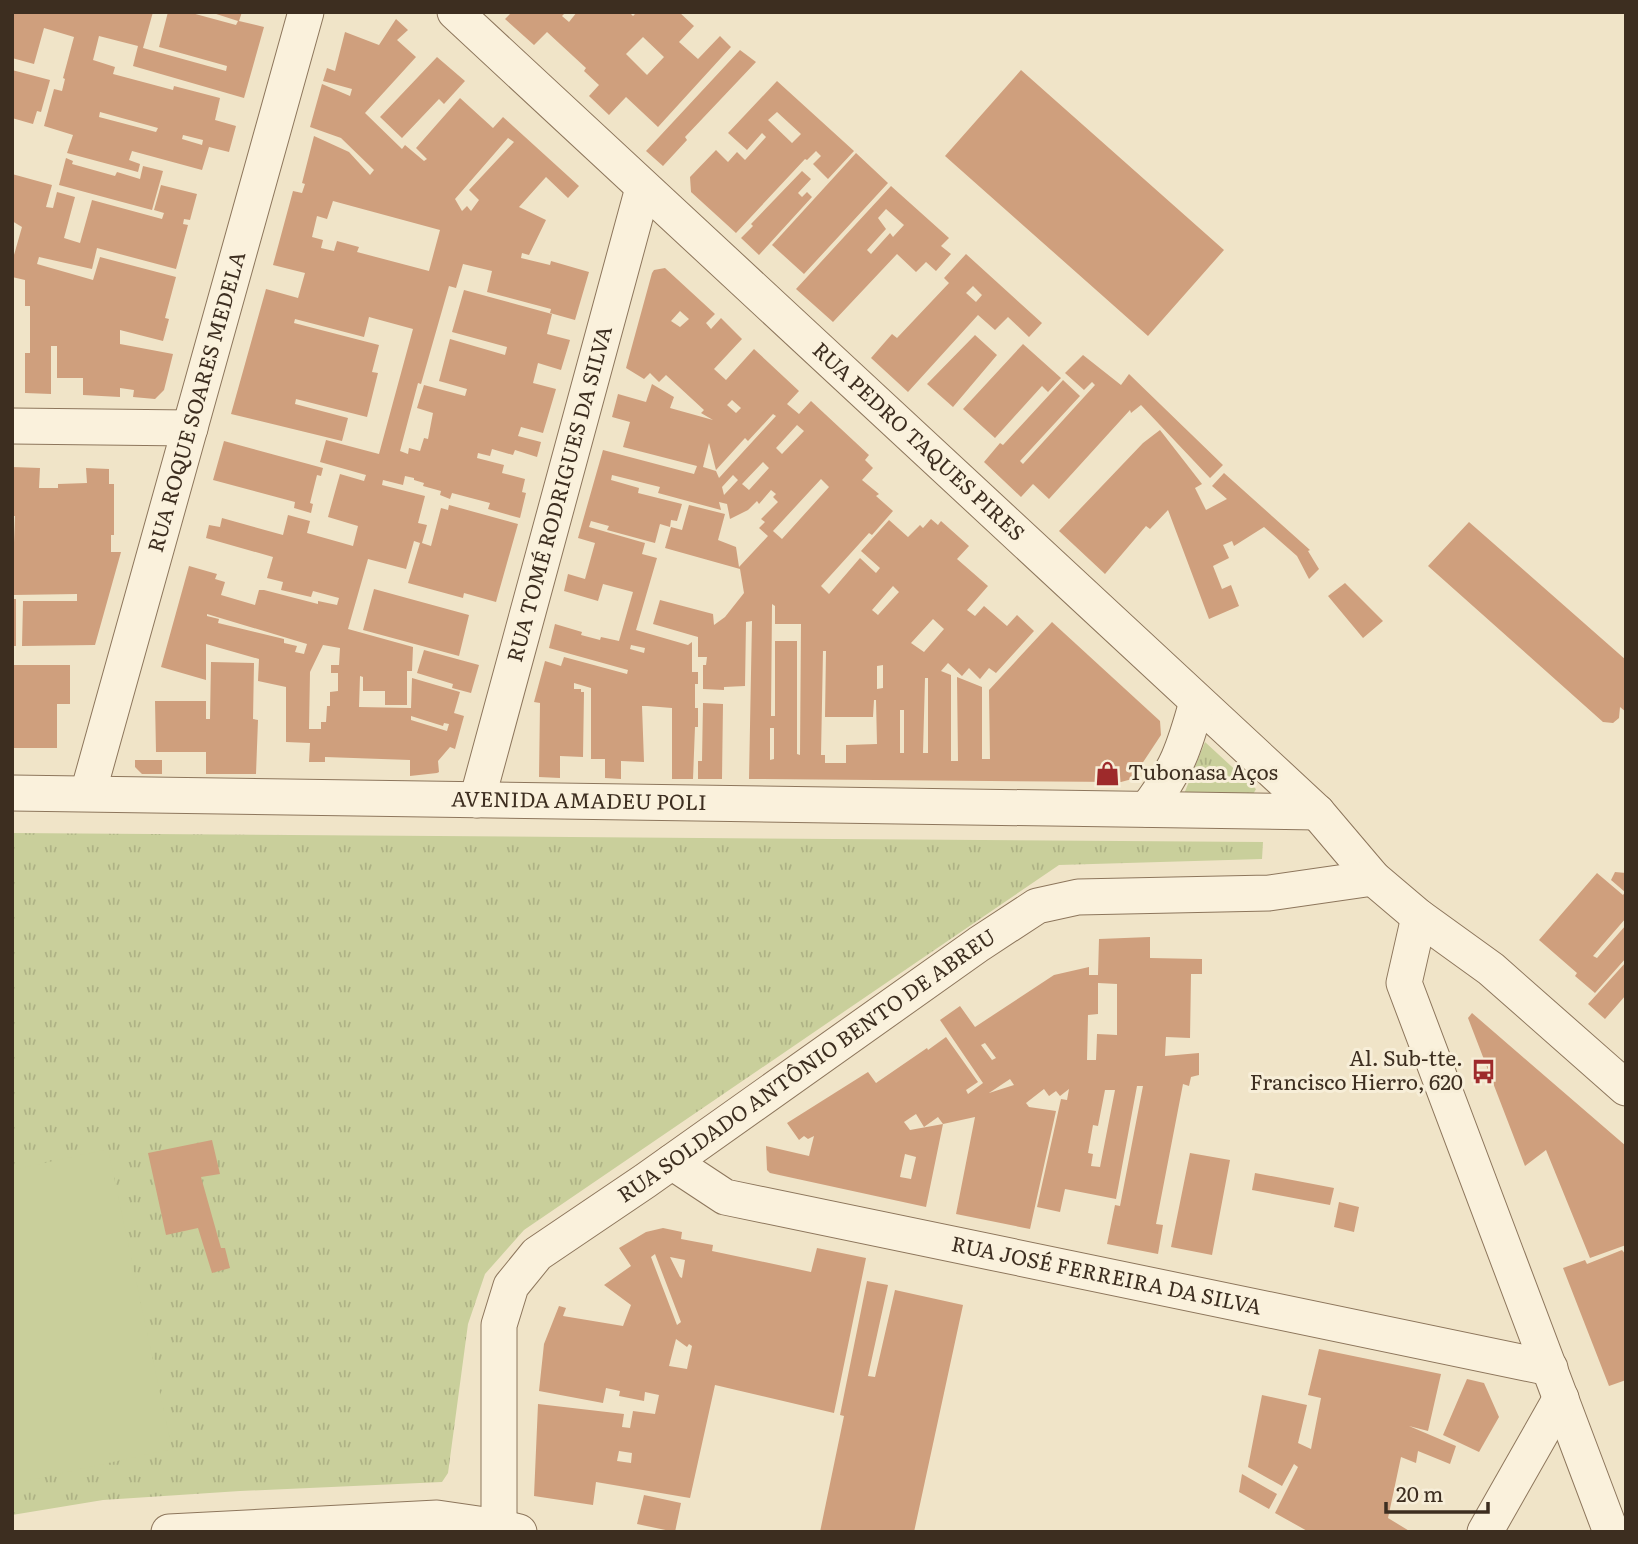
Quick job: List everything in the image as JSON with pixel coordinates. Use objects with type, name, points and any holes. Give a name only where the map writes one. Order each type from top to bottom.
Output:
[{"type":"street","name":"RUA ROQUE SOARES MEDELA","points":[[88,793],[306,12]]},
{"type":"street","name":"RUA PEDRO TAQUES PIRES","points":[[455,12],[1317,812],[1373,878],[1419,917],[1491,969],[1626,1088]]},
{"type":"street","name":"RUA TOMÉ RODRIGUES DA SILVA","points":[[477,800],[643,188]]},
{"type":"street","points":[[12,426],[190,428]]},
{"type":"street","points":[[1147,809],[1175,770],[1196,702]]},
{"type":"street","name":"AVENIDA AMADEU POLI","points":[[12,793],[1317,812]]},
{"type":"street","name":"RUA SOLDADO ANTÔNIO BENTO DE ABREU","points":[[506,1530],[499,1325],[511,1286],[537,1254],[1037,906],[1078,897],[1269,893],[1373,878]]},
{"type":"street","points":[[1419,917],[1404,983],[1611,1532]]},
{"type":"street","name":"RUA JOSÉ FERREIRA DA SILVA","points":[[672,1162],[725,1197],[1555,1383]]},
{"type":"street","points":[[1485,1532],[1555,1383]]},
{"type":"street","points":[[169,1532],[437,1518],[506,1530]]},
{"type":"green space","points":[[1205,742],[1256,789],[1251,798],[1184,794]]},
{"type":"green space","points":[[12,833],[1263,842],[1262,859],[1059,865],[524,1230],[485,1274],[468,1324],[448,1473],[442,1482],[103,1500],[12,1515]]},
{"type":"green space","points":[[108,1149],[172,1449],[12,1484],[12,1170]]},
{"type":"building","points":[[12,12],[153,12],[143,48],[226,71],[227,66],[159,47],[168,12],[188,12],[236,25],[238,21],[210,12],[242,12],[239,21],[264,27],[244,98],[133,66],[138,46],[99,36],[93,60],[115,67],[113,74],[173,90],[174,86],[220,98],[215,120],[236,126],[229,152],[209,147],[202,170],[132,151],[129,160],[140,164],[138,172],[67,153],[73,135],[44,126],[54,89],[62,91],[74,37],[44,28],[34,64],[12,58]],"holes":[[[100,112],[158,128],[156,132],[99,117]],[[183,135],[203,140],[202,145],[182,139]]]},
{"type":"building","points":[[512,12],[566,12],[562,16],[569,22],[577,12],[629,12],[633,16],[637,12],[679,12],[694,26],[679,42],[698,59],[720,36],[731,47],[658,127],[626,97],[609,115],[589,96],[599,85],[584,71],[586,68],[547,32],[534,45],[505,19]],"holes":[[[643,37],[664,57],[647,75],[626,54]]]},
{"type":"building","points":[[396,19],[408,30],[397,40],[416,57],[365,113],[402,149],[405,145],[424,161],[427,159],[416,148],[460,98],[493,128],[503,117],[579,186],[568,198],[546,177],[519,207],[546,220],[529,255],[522,253],[521,258],[550,265],[551,261],[589,272],[575,320],[550,313],[551,309],[487,292],[492,271],[463,264],[456,288],[449,286],[421,384],[418,383],[400,451],[408,454],[409,448],[420,451],[424,438],[428,439],[433,413],[417,408],[424,385],[465,396],[467,389],[439,381],[450,339],[505,355],[507,347],[452,332],[464,290],[552,314],[547,334],[570,340],[561,370],[538,363],[533,383],[556,389],[543,433],[521,427],[518,436],[541,442],[537,457],[515,450],[513,455],[492,449],[490,456],[478,453],[477,458],[504,465],[502,473],[525,479],[522,492],[526,493],[520,518],[488,509],[490,503],[452,493],[450,499],[440,495],[441,491],[423,486],[424,483],[414,478],[405,476],[403,485],[383,480],[382,485],[425,496],[418,523],[427,525],[422,543],[431,546],[441,508],[448,510],[449,505],[518,524],[496,602],[464,593],[463,598],[408,583],[420,543],[414,541],[406,569],[368,559],[348,629],[413,647],[412,671],[407,671],[407,705],[385,705],[385,691],[363,691],[363,677],[360,676],[359,707],[411,708],[412,678],[460,692],[454,713],[464,716],[455,749],[450,747],[438,761],[439,772],[410,776],[410,760],[325,757],[325,762],[309,762],[310,743],[286,742],[286,687],[258,681],[259,659],[206,644],[206,680],[161,667],[189,566],[217,574],[215,579],[225,582],[221,595],[255,605],[259,590],[264,590],[318,604],[318,601],[337,605],[339,598],[313,591],[311,597],[281,590],[283,582],[267,578],[273,557],[206,538],[209,525],[220,527],[222,518],[283,535],[288,515],[310,521],[307,533],[353,546],[358,526],[328,517],[340,474],[364,481],[366,475],[320,462],[326,440],[379,454],[413,329],[369,317],[364,337],[295,319],[294,323],[379,345],[372,372],[378,373],[367,417],[296,399],[295,404],[348,418],[342,441],[231,414],[266,289],[298,298],[305,273],[273,265],[293,191],[302,193],[305,184],[302,183],[314,136],[349,152],[370,175],[374,170],[341,138],[310,127],[322,84],[350,96],[352,89],[323,81],[327,68],[335,71],[345,32],[379,45]],"holes":[[[508,138],[514,142],[469,190],[479,200],[471,211],[467,206],[462,211],[455,199]],[[333,201],[440,230],[429,271],[357,252],[359,247],[337,241],[334,251],[321,248],[323,240],[312,237],[317,216],[327,219]],[[207,614],[307,644],[304,654],[295,652],[297,646],[284,643],[284,639],[218,623],[219,619]],[[323,645],[340,648],[339,665],[331,665],[331,673],[338,673],[338,691],[330,692],[330,706],[327,706],[326,722],[321,722],[321,729],[309,729],[310,672]],[[411,716],[443,726],[444,723],[449,724],[447,731],[411,720]]]},
{"type":"building","points":[[740,50],[756,62],[685,137],[687,140],[663,166],[646,151]]},
{"type":"building","points":[[437,57],[465,81],[444,104],[439,99],[402,138],[380,117]]},
{"type":"building","points":[[12,70],[50,80],[41,112],[37,111],[33,124],[12,118]]},
{"type":"building","points":[[1021,70],[1224,250],[1148,336],[945,156]]},
{"type":"building","points":[[777,81],[854,151],[828,179],[813,164],[821,156],[816,151],[805,159],[736,233],[691,192],[690,177],[716,150],[728,162],[737,152],[745,160],[766,137],[762,133],[747,150],[728,133]],"holes":[[[777,112],[801,134],[792,143],[768,120]]]},
{"type":"building","points":[[856,153],[888,183],[804,274],[772,245]]},
{"type":"building","points":[[66,158],[73,161],[72,164],[115,176],[117,172],[140,179],[143,166],[163,171],[152,210],[59,185]]},
{"type":"building","points":[[802,171],[811,179],[798,193],[802,197],[807,192],[812,197],[759,255],[741,238]]},
{"type":"building","points":[[12,174],[52,185],[46,207],[53,208],[57,192],[75,197],[64,238],[80,243],[92,200],[162,219],[164,213],[154,210],[161,185],[197,194],[190,220],[184,219],[183,224],[188,225],[176,269],[97,248],[92,269],[39,257],[37,264],[93,280],[100,257],[176,277],[165,318],[169,319],[163,341],[120,330],[120,344],[173,354],[164,390],[155,399],[133,397],[134,390],[120,388],[120,397],[83,395],[83,378],[57,378],[57,346],[51,346],[51,394],[25,393],[25,353],[30,353],[30,306],[25,306],[25,280],[12,277],[12,262],[22,227],[12,221]]},
{"type":"building","points":[[891,186],[949,238],[941,246],[951,254],[936,271],[926,262],[916,272],[897,254],[833,322],[796,289]],"holes":[[[886,209],[904,225],[893,237],[890,233],[871,254],[867,250],[886,229],[878,218]]]},
{"type":"building","points":[[966,254],[1042,323],[1029,337],[1008,317],[995,330],[978,315],[908,392],[871,358],[892,334],[897,338],[949,283],[944,278]],"holes":[[[973,286],[982,295],[976,302],[966,293]]]},
{"type":"building","points":[[665,268],[715,314],[706,323],[711,329],[721,318],[742,339],[714,369],[726,380],[754,349],[799,391],[787,404],[799,414],[811,401],[869,455],[865,460],[873,468],[862,480],[879,494],[876,496],[893,511],[821,586],[829,594],[860,558],[876,573],[880,568],[861,551],[889,520],[908,537],[920,525],[923,528],[931,519],[938,525],[941,521],[969,546],[957,559],[988,586],[967,610],[975,616],[984,606],[1007,626],[1017,615],[1034,631],[996,673],[989,668],[980,679],[969,668],[962,676],[948,663],[941,671],[951,675],[951,761],[958,761],[957,677],[982,687],[982,759],[990,759],[989,690],[1052,622],[1160,721],[1161,735],[1132,779],[1121,782],[749,779],[752,621],[746,622],[745,686],[724,687],[724,690],[703,689],[703,665],[706,665],[707,657],[698,657],[698,637],[653,624],[660,600],[713,614],[714,625],[725,617],[744,593],[740,569],[665,548],[671,527],[682,530],[689,505],[725,514],[718,540],[736,547],[739,567],[768,536],[759,528],[765,522],[761,519],[778,502],[773,497],[776,494],[771,490],[759,504],[757,501],[748,510],[730,519],[727,504],[719,502],[721,510],[658,493],[660,487],[612,475],[611,480],[639,488],[638,493],[682,504],[677,521],[671,520],[670,527],[660,524],[655,543],[607,530],[609,526],[591,521],[589,527],[645,543],[642,554],[657,558],[636,630],[688,645],[692,642],[692,672],[698,672],[695,708],[698,708],[698,727],[695,727],[693,779],[672,779],[672,708],[647,706],[642,706],[644,762],[621,761],[621,779],[605,778],[605,759],[591,759],[591,688],[574,683],[574,689],[584,692],[583,757],[560,756],[560,778],[539,777],[540,703],[534,702],[545,661],[561,666],[564,657],[627,674],[628,670],[549,648],[555,624],[582,632],[581,635],[619,641],[633,592],[603,584],[598,601],[564,591],[568,574],[585,579],[595,543],[578,538],[603,450],[694,474],[697,466],[623,447],[630,422],[612,417],[618,394],[646,402],[652,384],[674,397],[670,408],[713,420],[701,413],[704,410],[666,375],[659,382],[650,373],[644,379],[626,368],[654,270]],"holes":[[[680,311],[689,319],[680,327],[671,321]],[[732,400],[741,408],[736,413],[727,405]],[[773,414],[776,416],[719,478],[716,471],[703,467],[709,443],[716,470],[745,438],[748,441]],[[797,425],[804,431],[782,454],[776,448]],[[763,462],[769,468],[749,490],[742,484]],[[733,475],[738,480],[724,495],[722,487]],[[821,479],[829,487],[782,539],[773,531]],[[893,586],[899,592],[878,615],[872,610]],[[772,604],[775,606],[775,624],[801,624],[800,755],[797,754],[797,641],[775,641],[775,716],[771,716]],[[933,619],[944,629],[924,652],[911,643]],[[631,645],[645,648],[644,653],[630,649]],[[823,651],[826,651],[825,717],[873,717],[876,700],[877,744],[846,745],[846,763],[825,763],[825,755],[821,755]],[[883,665],[883,688],[877,689],[877,666]],[[925,678],[928,678],[928,753],[923,753]],[[900,710],[904,710],[904,753],[900,753]],[[770,728],[774,728],[774,759],[770,760]]]},
{"type":"building","points":[[975,335],[997,355],[953,407],[927,384]]},
{"type":"building","points":[[1023,344],[1061,378],[1048,392],[1042,386],[995,438],[963,409]]},
{"type":"building","points":[[1083,355],[1121,385],[1129,374],[1223,465],[1210,478],[1141,405],[1131,413],[1130,410],[1049,499],[1033,484],[1021,497],[984,462],[1063,380],[1080,396],[1020,461],[1023,464],[1095,385],[1092,382],[1084,390],[1065,373]]},
{"type":"building","points":[[1160,430],[1202,484],[1195,488],[1206,510],[1227,499],[1212,486],[1224,473],[1310,550],[1308,551],[1319,569],[1309,579],[1297,556],[1264,527],[1234,546],[1232,541],[1223,545],[1229,558],[1213,566],[1222,589],[1231,585],[1239,606],[1209,619],[1168,510],[1150,529],[1146,526],[1105,574],[1059,531],[1143,443]]},
{"type":"building","points":[[224,441],[323,468],[321,476],[317,475],[310,503],[313,504],[311,513],[294,508],[295,502],[213,480]]},
{"type":"building","points":[[12,467],[40,468],[39,488],[87,483],[86,468],[109,469],[109,484],[114,484],[114,535],[111,535],[111,552],[121,552],[95,645],[22,646],[23,601],[77,601],[77,594],[12,595],[15,516],[12,516]]},
{"type":"building","points":[[1469,522],[1626,660],[1626,712],[1620,707],[1619,718],[1613,723],[1603,722],[1428,566]]},
{"type":"building","points":[[1345,583],[1383,621],[1363,638],[1328,596]]},
{"type":"building","points":[[374,589],[469,615],[459,656],[363,630]]},
{"type":"building","points":[[12,599],[16,599],[16,646],[12,646]]},
{"type":"building","points":[[424,650],[479,665],[471,693],[452,688],[453,684],[417,673]]},
{"type":"building","points":[[211,662],[254,663],[253,719],[258,720],[256,774],[206,774],[206,752],[156,752],[155,701],[206,701],[206,719],[210,719]]},
{"type":"building","points":[[12,665],[70,665],[70,704],[57,704],[57,748],[12,748]]},
{"type":"building","points":[[703,703],[723,704],[722,779],[698,779],[698,761],[702,761]]},
{"type":"building","points":[[135,760],[162,760],[162,774],[142,774],[135,767]]},
{"type":"building","points":[[1615,872],[1626,873],[1626,918],[1593,956],[1597,958],[1626,925],[1626,958],[1595,993],[1575,976],[1577,973],[1539,940],[1597,873],[1623,895],[1625,892],[1611,880]]},
{"type":"building","points":[[1150,937],[1150,958],[1202,959],[1202,974],[1191,974],[1190,1038],[1166,1037],[1165,1056],[1199,1053],[1199,1075],[1191,1077],[1189,1086],[1183,1084],[1156,1224],[1163,1225],[1158,1254],[1107,1244],[1115,1205],[1120,1206],[1143,1086],[1137,1086],[1116,1199],[1065,1189],[1060,1212],[1037,1207],[1061,1099],[1067,1100],[1069,1089],[1060,1096],[1056,1091],[1049,1096],[1044,1089],[1026,1103],[1029,1107],[1056,1111],[1030,1229],[956,1214],[975,1117],[943,1124],[926,1207],[770,1173],[767,1170],[766,1146],[809,1156],[814,1136],[808,1139],[804,1136],[799,1140],[787,1123],[868,1072],[876,1083],[946,1037],[978,1082],[966,1090],[968,1094],[983,1083],[940,1020],[960,1006],[975,1027],[1054,975],[1089,967],[1089,975],[1098,975],[1099,939]],"holes":[[[1098,983],[1117,984],[1117,1035],[1097,1034],[1096,1060],[1087,1060],[1088,1015],[1098,1014]],[[985,1043],[996,1058],[992,1060],[981,1045]],[[1010,1079],[1014,1085],[989,1093]],[[1105,1090],[1115,1090],[1100,1167],[1091,1166],[1093,1154],[1088,1153],[1093,1125],[1098,1126]],[[916,1114],[924,1127],[938,1117],[943,1124],[910,1130],[904,1122]],[[905,1154],[916,1157],[911,1179],[900,1177]]]},
{"type":"building","points":[[1626,962],[1626,995],[1605,1019],[1588,1004]]},
{"type":"building","points":[[1472,1013],[1626,1146],[1626,1245],[1590,1258],[1546,1150],[1525,1166],[1468,1018]]},
{"type":"building","points":[[212,1140],[220,1174],[201,1177],[221,1248],[225,1248],[230,1268],[212,1273],[198,1228],[166,1235],[148,1153]]},
{"type":"building","points":[[1190,1153],[1230,1160],[1212,1255],[1171,1247]]},
{"type":"building","points":[[1255,1173],[1334,1188],[1330,1205],[1252,1190]]},
{"type":"building","points":[[1339,1202],[1359,1207],[1354,1232],[1334,1227]]},
{"type":"building","points":[[663,1228],[682,1232],[681,1239],[713,1245],[712,1251],[811,1272],[817,1248],[866,1258],[834,1413],[715,1385],[690,1498],[596,1482],[593,1505],[534,1496],[538,1404],[624,1414],[622,1427],[630,1428],[633,1411],[655,1414],[659,1395],[645,1392],[644,1401],[619,1396],[620,1391],[606,1388],[603,1403],[539,1391],[544,1344],[559,1306],[566,1308],[563,1316],[623,1326],[631,1305],[604,1285],[631,1266],[619,1248],[646,1232]],"holes":[[[655,1254],[681,1322],[677,1325],[651,1257]],[[670,1257],[685,1260],[682,1278]],[[676,1339],[687,1347],[689,1344],[692,1346],[687,1369],[669,1366]],[[619,1451],[632,1453],[631,1463],[617,1461]]]},
{"type":"building","points":[[1622,1250],[1626,1255],[1626,1380],[1609,1386],[1563,1268],[1585,1260],[1587,1264]]},
{"type":"building","points":[[867,1281],[888,1285],[868,1376],[875,1377],[895,1290],[963,1305],[914,1532],[820,1532],[844,1416],[840,1415]]},
{"type":"building","points":[[1319,1349],[1441,1374],[1428,1431],[1409,1426],[1456,1446],[1450,1464],[1418,1451],[1416,1463],[1401,1457],[1388,1518],[1411,1532],[1309,1532],[1275,1513],[1298,1467],[1294,1464],[1282,1486],[1248,1467],[1262,1395],[1307,1405],[1298,1443],[1311,1449],[1321,1398],[1308,1395]]},
{"type":"building","points":[[1467,1379],[1484,1383],[1499,1417],[1479,1452],[1443,1435]]},
{"type":"building","points":[[1242,1474],[1277,1494],[1269,1509],[1239,1492]]},
{"type":"building","points":[[644,1495],[681,1503],[675,1532],[637,1524]]},
{"type":"place","name":"Tubonasa Aços","points":[[1108,773]]},
{"type":"place","name":"Al. Sub-tte. Francisco Hierro, 620","points":[[1483,1071]]}]
